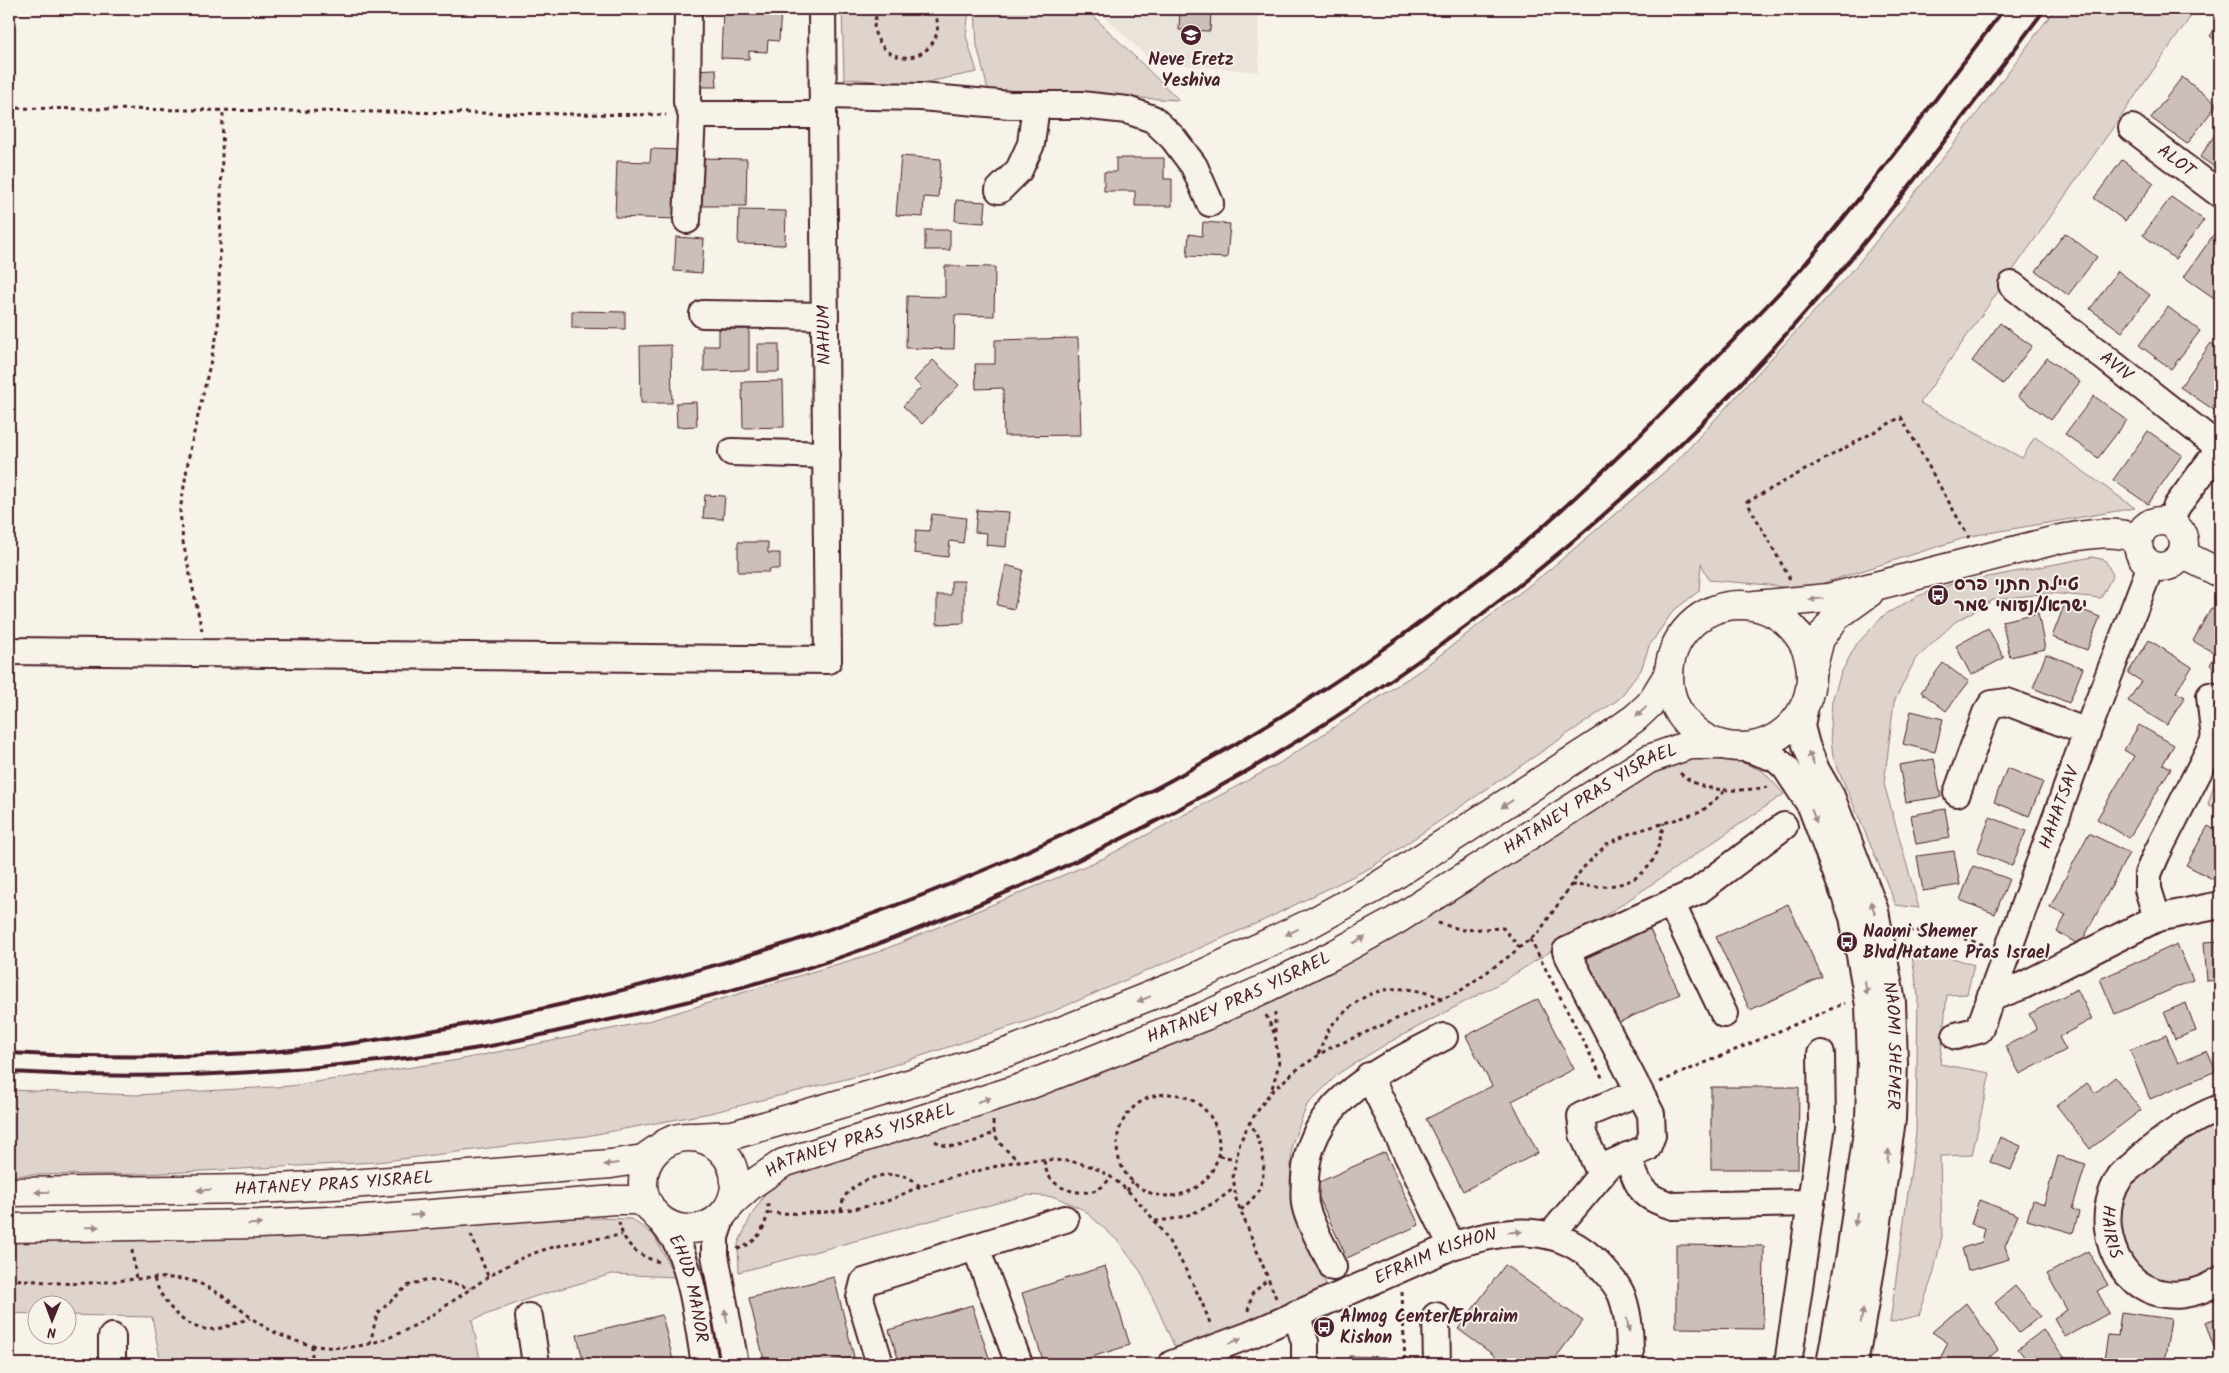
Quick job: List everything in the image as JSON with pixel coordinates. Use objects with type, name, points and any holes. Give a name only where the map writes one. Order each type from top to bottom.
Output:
[{"type":"main road","points":[[2159,522],[2169,523],[2182,534],[2184,544],[2182,554],[2178,560],[2169,566],[2151,565],[2140,553],[2139,538],[2144,529],[2150,525],[2159,522]]},
{"type":"main road","points":[[1749,606],[1828,598],[1981,558],[2093,533],[2122,533],[2139,538]]},
{"type":"main road","points":[[2182,554],[2220,573]]},
{"type":"main road","points":[[1812,670],[1807,649],[1795,630],[1778,615],[1757,607],[1735,605],[1715,610],[1697,620],[1682,634],[1673,652],[1668,672],[1670,692],[1677,710],[1688,726],[1704,738],[1734,747],[1769,742],[1789,729],[1804,710],[1811,691],[1812,670],[1820,639],[1836,617],[1858,600],[1881,586],[1914,575]]},
{"type":"main road","name":"HATANEY PRAS YISRAEL","points":[[695,1137],[734,1135],[842,1105],[1011,1051],[1190,980],[1249,953],[1315,921],[1375,888],[1604,740],[1635,718],[1650,704],[1668,672]]},
{"type":"main road","name":"HATANEY PRAS YISRAEL","points":[[727,1209],[751,1185],[783,1163],[995,1096],[1118,1051],[1242,999],[1333,955],[1419,906],[1624,773],[1649,759],[1689,745],[1734,747]]},
{"type":"main road","points":[[681,1137],[695,1137],[709,1140],[721,1149],[730,1160],[735,1174],[736,1188],[727,1209],[711,1224],[698,1228],[684,1229],[671,1225],[654,1211],[644,1191],[643,1177],[648,1162],[656,1150],[667,1142],[681,1137]]},
{"type":"main road","name":"HATANEY PRAS YISRAEL","points":[[9,1192],[258,1189],[351,1184],[611,1164],[643,1159],[656,1150]]},
{"type":"main road","name":"HATANEY PRAS YISRAEL","points":[[9,1228],[268,1224],[615,1200],[635,1200],[654,1211]]},
{"type":"street","points":[[687,220],[692,115],[687,102],[688,9]]},
{"type":"street","name":"NAHUM","points":[[207,653],[828,660],[822,9]]},
{"type":"street","points":[[692,115],[921,97],[1010,105],[1082,105],[1127,110],[1153,119],[1173,138],[1194,166],[1210,204]]},
{"type":"street","points":[[999,190],[1019,170],[1031,144],[1036,105]]},
{"type":"street","name":"ALOT","points":[[2132,128],[2220,194]]},
{"type":"street","name":"AVIV","points":[[2012,285],[2220,448]]},
{"type":"street","points":[[703,314],[825,316]]},
{"type":"street","points":[[2169,523],[2177,506],[2220,448]]},
{"type":"street","points":[[732,452],[826,455]]},
{"type":"street","name":"HAHATSAV","points":[[1956,1036],[1979,1030],[2087,732],[2151,565]]},
{"type":"street","points":[[9,651],[207,653]]},
{"type":"street","points":[[2157,918],[2148,890],[2148,874],[2157,853],[2218,737],[2210,696]]},
{"type":"street","points":[[1957,793],[1986,713],[1992,704],[2007,702],[2087,732]]},
{"type":"street","name":"NAOMI SHEMER","points":[[1804,710],[1801,726],[1806,745],[1816,770],[1831,796],[1875,911],[1892,1002],[1894,1063],[1892,1119],[1873,1258],[1854,1364]]},
{"type":"street","name":"NAOMI SHEMER","points":[[1734,747],[1775,758],[1786,768],[1797,783],[1810,806],[1853,917],[1867,993],[1871,1062],[1869,1117],[1862,1180],[1830,1364]]},
{"type":"street","points":[[1550,1236],[1610,1164],[1647,1148],[1652,1135],[1650,1114],[1566,951],[1698,891],[1784,826]]},
{"type":"street","points":[[1671,904],[1724,1014]]},
{"type":"street","points":[[1990,998],[2022,986],[2157,918],[2220,905]]},
{"type":"street","points":[[1333,1266],[1306,1208],[1306,1164],[1314,1137],[1335,1105],[1369,1076],[1444,1037]]},
{"type":"street","points":[[1788,1364],[1822,1125],[1821,1054]]},
{"type":"street","points":[[1369,1076],[1452,1246]]},
{"type":"street","points":[[1601,1174],[1583,1134],[1581,1116],[1639,1092]]},
{"type":"street","name":"HAIRIS","points":[[2220,1108],[2181,1127],[2148,1151],[2120,1176],[2112,1194],[2107,1214],[2110,1239],[2117,1262],[2133,1281],[2151,1291],[2169,1295],[2190,1293],[2209,1287],[2220,1280]]},
{"type":"street","points":[[1627,1156],[1641,1189],[1654,1201],[1673,1206],[1811,1203]]},
{"type":"street","name":"EHUD MANOR","points":[[727,1209],[715,1237],[715,1255],[735,1364]]},
{"type":"street","name":"EHUD MANOR","points":[[654,1211],[676,1242],[685,1266],[693,1294],[706,1364]]},
{"type":"street","points":[[880,1364],[860,1298],[864,1282],[1065,1219]]},
{"type":"street","name":"EFRAIM KISHON","points":[[1172,1364],[1250,1335],[1452,1246],[1481,1236],[1502,1232],[1527,1232],[1550,1236],[1576,1245],[1611,1277],[1622,1296],[1630,1332],[1630,1364]]},
{"type":"street","points":[[976,1248],[1020,1364]]},
{"type":"street","points":[[1296,1314],[1305,1342],[1305,1364]]},
{"type":"street","points":[[1436,1316],[1437,1364]]},
{"type":"street","points":[[529,1317],[536,1364]]},
{"type":"street","points":[[112,1337],[112,1364]]},
{"type":"path","points":[[880,9],[874,24],[876,35],[881,45],[896,56],[908,57],[923,52],[935,40],[938,32],[938,21],[933,9]]},
{"type":"path","points":[[9,108],[692,115]]},
{"type":"path","points":[[207,653],[193,596],[183,542],[180,511],[190,450],[218,330],[223,110]]},
{"type":"path","points":[[1802,600],[1747,502],[1901,417],[1981,558]]},
{"type":"path","points":[[1668,752],[1681,774],[1698,786],[1726,790],[1797,783]]},
{"type":"path","points":[[1571,885],[1603,887],[1629,882],[1648,867],[1657,850],[1664,823]]},
{"type":"path","points":[[1419,906],[1435,922],[1447,927],[1463,930],[1503,928],[1519,947]]},
{"type":"path","points":[[1879,933],[1901,930],[1945,933],[2007,952]]},
{"type":"path","points":[[1530,939],[1615,1102]]},
{"type":"path","points":[[1317,1056],[1330,1028],[1348,1009],[1369,993],[1389,988],[1407,989],[1426,992],[1443,999]]},
{"type":"path","points":[[1639,1092],[1867,993]]},
{"type":"path","points":[[1242,999],[1252,1002],[1265,1014],[1275,1035],[1279,1064],[1270,1093]]},
{"type":"path","points":[[1166,1094],[1184,1096],[1199,1104],[1212,1117],[1220,1138],[1219,1156],[1212,1172],[1200,1186],[1184,1194],[1164,1196],[1146,1192],[1132,1182],[1122,1167],[1117,1150],[1118,1135],[1125,1118],[1136,1105],[1152,1097],[1166,1094]]},
{"type":"path","points":[[995,1096],[993,1133],[1004,1148],[1018,1161]]},
{"type":"path","points":[[1241,1210],[1256,1193],[1262,1175],[1262,1147],[1250,1122]]},
{"type":"path","points":[[908,1124],[942,1145],[967,1145],[993,1133]]},
{"type":"path","points":[[1219,1156],[1237,1159]]},
{"type":"path","points":[[1044,1161],[1049,1176],[1058,1184],[1073,1191],[1086,1193],[1100,1188],[1112,1177]]},
{"type":"path","points":[[841,1211],[844,1197],[854,1187],[872,1178],[895,1175],[911,1178],[920,1187]]},
{"type":"path","points":[[715,1255],[748,1246],[761,1234],[768,1213],[768,1197],[762,1178]]},
{"type":"path","points":[[1126,1191],[1132,1182]]},
{"type":"path","points":[[1155,1221],[1177,1220],[1199,1212],[1218,1202],[1235,1188]]},
{"type":"path","points":[[615,1200],[622,1235],[628,1244],[639,1254],[657,1261],[685,1266]]},
{"type":"path","points":[[461,1211],[488,1276]]},
{"type":"path","points":[[128,1227],[136,1279]]},
{"type":"path","points":[[9,1279],[52,1284],[154,1278],[184,1279],[226,1298],[250,1317],[291,1340],[312,1345],[349,1348],[380,1342],[416,1324],[488,1276],[524,1257],[563,1245],[622,1235]]},
{"type":"path","points":[[1402,1268],[1405,1364]]},
{"type":"path","points":[[154,1278],[161,1294],[172,1311],[200,1329],[222,1328],[250,1317]]},
{"type":"path","points":[[1250,1335],[1248,1311],[1252,1294],[1268,1279]]},
{"type":"path","points":[[370,1344],[377,1314],[407,1286],[425,1280],[446,1282],[470,1289]]},
{"type":"path","points":[[312,1345],[312,1364]]},
{"type":"shaded area","points":[[842,9],[969,9],[966,36],[977,72],[912,85],[844,78]]},
{"type":"shaded area","points":[[975,9],[1086,9],[1179,100],[988,90],[977,46]]},
{"type":"shaded area","name":"Neve Eretz Yeshiva","points":[[1096,9],[1258,9],[1259,72],[1153,62]]},
{"type":"shaded area","points":[[2055,9],[2196,9],[1920,403],[2022,458],[2035,437],[2135,508],[1971,536],[1801,590],[1769,585],[1709,580],[1701,563],[1699,591],[1673,611],[1649,646],[1641,670],[1619,699],[1372,867],[1262,921],[1040,1017],[866,1074],[710,1113],[586,1136],[377,1162],[143,1174],[9,1175],[9,1090],[136,1095],[290,1086],[458,1060],[645,1022],[878,952],[1102,859],[1278,764],[1422,669],[1549,570],[1675,463],[1857,265],[1958,139]]},
{"type":"shaded area","points":[[2092,557],[2105,560],[2113,575],[2101,598],[2049,593],[1993,600],[1955,622],[1915,660],[1894,702],[1884,784],[1919,908],[1896,905],[1833,757],[1830,728],[1832,701],[1841,673],[1856,645],[1884,615],[1918,596],[1952,584]]},
{"type":"shaded area","points":[[1694,758],[1738,761],[1763,771],[1784,794],[1589,927],[1502,982],[1388,1043],[1339,1073],[1307,1105],[1292,1144],[1290,1186],[1327,1287],[1178,1354],[1141,1272],[1117,1240],[1084,1210],[1055,1197],[1027,1195],[739,1272],[738,1244],[751,1216],[768,1189],[812,1160],[910,1139],[1097,1075],[1236,1016],[1445,907],[1657,769]]},
{"type":"shaded area","points":[[2220,773],[2220,811],[2208,804],[2216,778]]},
{"type":"shaded area","points":[[1911,950],[1953,958],[1974,965],[1967,994],[1947,995],[1940,1064],[1990,1073],[1972,1155],[1940,1156],[1942,1236],[1933,1275],[1919,1315],[1890,1323],[1916,1133],[1918,996]]},
{"type":"shaded area","points":[[2220,1123],[2220,1264],[2206,1272],[2178,1280],[2165,1280],[2153,1276],[2142,1269],[2132,1258],[2125,1242],[2122,1214],[2131,1186],[2162,1158],[2190,1139]]},
{"type":"shaded area","points":[[631,1219],[654,1235],[675,1277],[612,1274],[533,1297],[472,1320],[481,1364],[161,1364],[152,1317],[78,1315],[78,1296],[28,1296],[28,1314],[9,1313],[9,1239],[286,1238],[370,1234],[484,1220]]},
{"type":"building","points":[[723,9],[781,9],[779,41],[768,40],[767,52],[749,51],[749,59],[721,58]]},
{"type":"building","points":[[1180,9],[1224,9],[1224,12],[1211,11],[1210,31],[1179,30]]},
{"type":"building","points":[[2220,22],[2220,43],[2210,36]]},
{"type":"building","points":[[716,69],[717,87],[690,87],[690,70]]},
{"type":"building","points":[[2182,77],[2217,104],[2187,144],[2151,118]]},
{"type":"building","points":[[2220,127],[2220,171],[2200,157]]},
{"type":"building","points":[[651,149],[680,150],[677,219],[615,217],[617,161],[650,162]]},
{"type":"building","points":[[901,156],[941,159],[938,198],[924,197],[923,217],[896,215]]},
{"type":"building","points":[[701,158],[747,159],[746,206],[700,206]]},
{"type":"building","points":[[1116,158],[1164,158],[1164,179],[1172,179],[1172,206],[1135,206],[1135,191],[1104,191],[1104,172],[1116,172]]},
{"type":"building","points":[[2122,160],[2154,183],[2125,221],[2094,198]]},
{"type":"building","points":[[2171,197],[2204,220],[2175,259],[2143,235]]},
{"type":"building","points":[[956,200],[986,202],[984,223],[955,221]]},
{"type":"building","points":[[739,210],[786,211],[785,245],[738,244]]},
{"type":"building","points":[[1203,222],[1230,224],[1227,258],[1187,256],[1189,234],[1202,236]]},
{"type":"building","points":[[925,230],[950,230],[950,250],[925,250]]},
{"type":"building","points":[[2065,233],[2097,257],[2068,295],[2036,271]]},
{"type":"building","points":[[2214,234],[2220,238],[2220,302],[2184,277]]},
{"type":"building","points":[[676,237],[704,239],[702,273],[674,271]]},
{"type":"building","points":[[945,266],[995,267],[994,316],[955,315],[954,349],[906,348],[907,296],[945,297]]},
{"type":"building","points":[[2118,271],[2150,295],[2122,332],[2090,309]]},
{"type":"building","points":[[2168,307],[2200,331],[2171,369],[2139,345]]},
{"type":"building","points":[[572,311],[625,312],[625,329],[572,328]]},
{"type":"building","points":[[2000,323],[2032,346],[2003,384],[1972,361]]},
{"type":"building","points":[[719,329],[749,329],[749,370],[704,371],[704,346],[719,346]]},
{"type":"building","points":[[1078,338],[1081,435],[1004,436],[1003,388],[976,389],[975,364],[995,364],[995,340]]},
{"type":"building","points":[[2211,343],[2220,350],[2220,400],[2214,410],[2180,387]]},
{"type":"building","points":[[758,344],[779,344],[779,372],[758,372]]},
{"type":"building","points":[[671,345],[672,403],[641,403],[640,346]]},
{"type":"building","points":[[2047,358],[2080,382],[2051,420],[2018,396]]},
{"type":"building","points":[[933,360],[959,385],[922,424],[903,406],[921,387],[914,380]]},
{"type":"building","points":[[783,381],[784,427],[743,428],[742,382]]},
{"type":"building","points":[[2094,396],[2127,420],[2098,458],[2065,434]]},
{"type":"building","points":[[696,402],[697,426],[677,427],[676,403]]},
{"type":"building","points":[[2148,431],[2182,455],[2148,504],[2113,480]]},
{"type":"building","points":[[705,495],[725,496],[723,519],[703,518]]},
{"type":"building","points":[[977,510],[1009,512],[1006,547],[986,545],[987,533],[975,532]]},
{"type":"building","points":[[932,514],[966,518],[963,543],[950,541],[948,557],[914,553],[916,530],[929,531]]},
{"type":"building","points":[[738,542],[768,542],[768,553],[780,553],[780,569],[769,569],[769,572],[738,572]]},
{"type":"building","points":[[1006,565],[1023,570],[1014,609],[997,605]]},
{"type":"building","points":[[951,581],[964,581],[964,623],[937,624],[937,595],[951,595]]},
{"type":"building","points":[[2065,603],[2100,617],[2087,650],[2052,637]]},
{"type":"building","points":[[2211,608],[2220,613],[2220,670],[2210,665],[2216,654],[2193,641]]},
{"type":"building","points":[[2038,613],[2045,649],[2010,657],[2002,621]]},
{"type":"building","points":[[1988,628],[2004,658],[1971,675],[1956,646]]},
{"type":"building","points":[[2149,640],[2192,667],[2176,692],[2185,697],[2167,725],[2128,701],[2141,681],[2128,673]]},
{"type":"building","points":[[2046,654],[2083,668],[2069,703],[2033,688]]},
{"type":"building","points":[[1943,663],[1969,682],[1946,711],[1921,692]]},
{"type":"building","points":[[1911,711],[1943,719],[1935,752],[1903,744]]},
{"type":"building","points":[[2139,725],[2174,745],[2163,764],[2171,768],[2129,838],[2097,819],[2134,756],[2124,750]]},
{"type":"building","points":[[1934,759],[1941,797],[1906,802],[1899,765]]},
{"type":"building","points":[[2007,768],[2043,782],[2029,816],[1994,802]]},
{"type":"building","points":[[1945,809],[1950,838],[1916,844],[1911,815]]},
{"type":"building","points":[[1990,817],[2026,831],[2012,866],[1977,852]]},
{"type":"building","points":[[2208,826],[2220,833],[2220,883],[2186,865]]},
{"type":"building","points":[[2089,833],[2129,853],[2080,945],[2057,932],[2066,915],[2050,907]]},
{"type":"building","points":[[1954,851],[1960,885],[1923,891],[1917,856]]},
{"type":"building","points":[[1973,866],[2009,879],[1995,914],[1960,900]]},
{"type":"building","points":[[1788,904],[1822,977],[1750,1010],[1716,937]]},
{"type":"building","points":[[1646,921],[1680,994],[1609,1027],[1575,954]]},
{"type":"building","points":[[2220,941],[2220,980],[2207,981],[2204,942]]},
{"type":"building","points":[[2177,944],[2193,980],[2115,1014],[2100,979]]},
{"type":"building","points":[[2077,989],[2092,1019],[2059,1037],[2066,1050],[2020,1074],[2005,1046],[2037,1030],[2029,1014]]},
{"type":"building","points":[[1538,999],[1574,1069],[1512,1101],[1538,1153],[1463,1191],[1426,1119],[1492,1086],[1466,1036]]},
{"type":"building","points":[[2186,1003],[2196,1031],[2175,1039],[2164,1012]]},
{"type":"building","points":[[2166,1035],[2178,1063],[2207,1051],[2216,1071],[2150,1099],[2130,1050]]},
{"type":"building","points":[[2115,1077],[2141,1110],[2090,1149],[2057,1106],[2087,1083],[2095,1093]]},
{"type":"building","points":[[1711,1087],[1799,1087],[1798,1169],[1711,1169]]},
{"type":"building","points":[[2000,1137],[2021,1146],[2011,1170],[1990,1162]]},
{"type":"building","points":[[1385,1152],[1419,1225],[1347,1258],[1313,1185]]},
{"type":"building","points":[[2058,1156],[2086,1164],[2072,1209],[2079,1212],[2073,1233],[2027,1220],[2033,1200],[2044,1204]]},
{"type":"building","points":[[1979,1200],[2018,1215],[2005,1246],[2009,1259],[1968,1271],[1962,1248],[1982,1242],[1985,1228],[1971,1224]]},
{"type":"building","points":[[1676,1245],[1764,1246],[1763,1329],[1676,1328]]},
{"type":"building","points":[[2088,1251],[2108,1285],[2097,1291],[2109,1313],[2065,1337],[2054,1318],[2067,1310],[2047,1274]]},
{"type":"building","points":[[1505,1265],[1583,1321],[1551,1364],[1506,1364],[1458,1329]]},
{"type":"building","points":[[1105,1266],[1130,1345],[1069,1364],[1044,1364],[1022,1293]]},
{"type":"building","points":[[834,1277],[854,1357],[825,1364],[765,1364],[749,1298]]},
{"type":"building","points":[[2015,1286],[2040,1316],[2019,1333],[1995,1303]]},
{"type":"building","points":[[1966,1303],[1998,1350],[1982,1364],[1937,1364],[1948,1343],[1932,1332]]},
{"type":"building","points":[[972,1305],[991,1364],[900,1364],[889,1330]]},
{"type":"building","points":[[2121,1312],[2171,1319],[2164,1364],[2135,1364],[2104,1360],[2108,1335],[2118,1336]]},
{"type":"building","points":[[662,1315],[674,1364],[584,1364],[577,1335]]},
{"type":"building","points":[[2220,1317],[2220,1362],[2219,1362],[2205,1322]]},
{"type":"building","points":[[2043,1330],[2069,1363],[2030,1364],[2018,1349]]},
{"type":"building","points":[[1349,1356],[1387,1357],[1387,1364],[1349,1364]]},
{"type":"railway","points":[[9,1053],[145,1056],[281,1051],[391,1038],[536,1010],[683,974],[792,941],[899,904],[1004,861],[1107,813],[1207,760],[1305,701],[1400,637],[1471,585],[1513,552],[1562,509],[1656,419],[1800,270],[1879,174],[2004,9]]},
{"type":"railway","points":[[9,1072],[140,1076],[271,1071],[419,1057],[505,1043],[708,996],[830,961],[910,932],[1020,887],[1126,836],[1230,781],[1330,720],[1427,655],[1521,584],[1611,508],[1698,427],[1836,277],[1921,171],[2045,9]]},
{"type":"place","name":"Neve Eretz Yeshiva","points":[[1191,35]]},
{"type":"place","name":"טיילת חתני פרס ישראל/נעומי שמר","points":[[1938,595]]},
{"type":"place","name":"Naomi Shemer Blvd/Hatane Pras Israel","points":[[1847,942]]},
{"type":"place","name":"Almog Center/Ephraim Kishon","points":[[1324,1327]]}]
